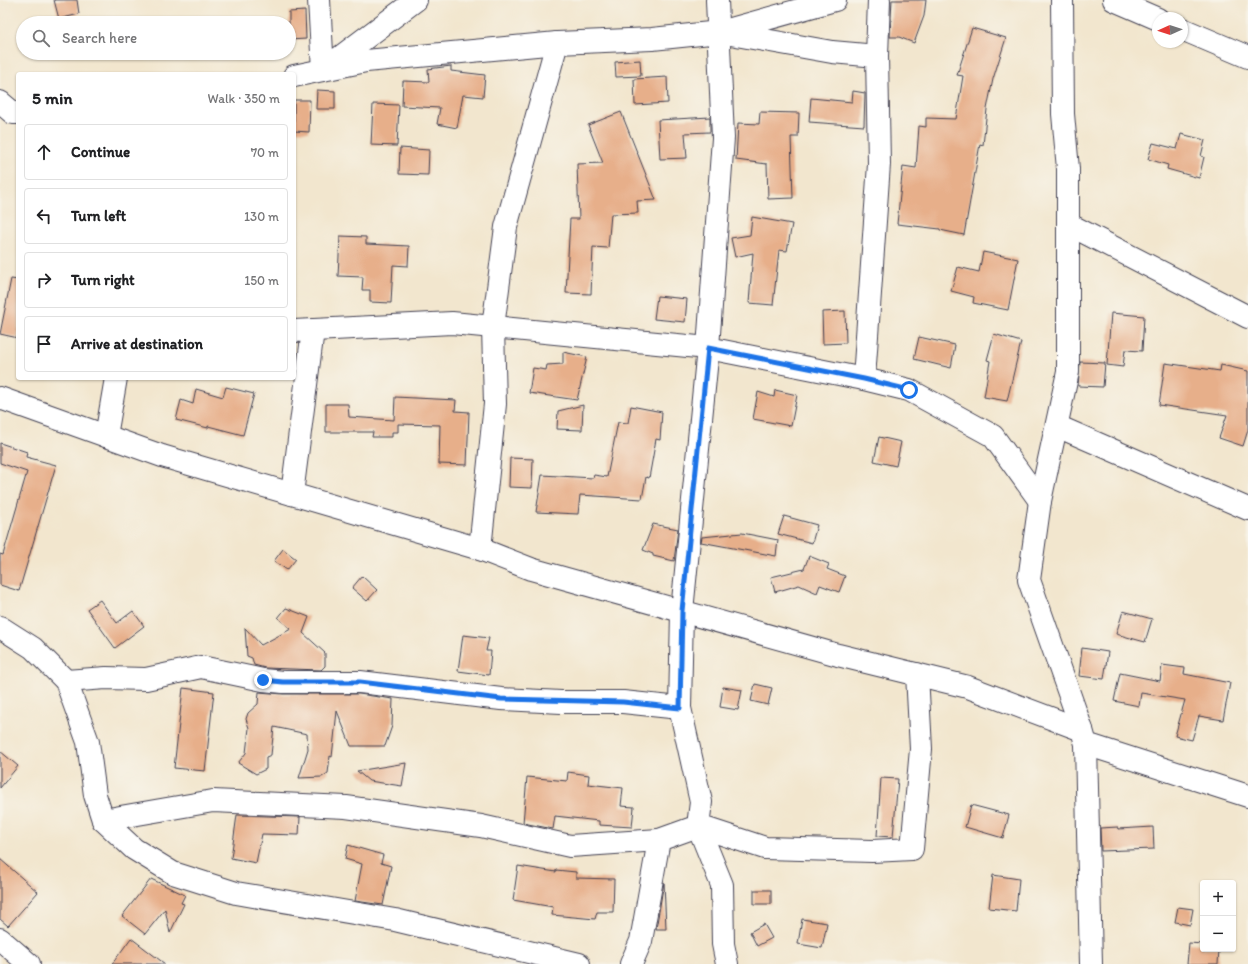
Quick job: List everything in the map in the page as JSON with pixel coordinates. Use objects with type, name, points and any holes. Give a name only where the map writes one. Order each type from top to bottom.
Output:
[{"type":"street","points":[[320,0],[323,70]]},
{"type":"street","points":[[323,70],[416,0]]},
{"type":"street","points":[[717,0],[720,32],[723,138],[708,348],[682,611],[680,708],[701,802],[698,826],[722,885],[723,944],[727,964]]},
{"type":"street","points":[[720,32],[722,0]]},
{"type":"street","points":[[296,76],[366,61],[557,43],[652,39],[720,32],[835,0]]},
{"type":"street","points":[[864,379],[879,164],[877,56],[879,0]]},
{"type":"street","points":[[1062,0],[1062,114],[1068,169],[1068,372],[1040,501],[1029,580],[1084,737],[1091,964]]},
{"type":"street","points":[[1114,0],[1152,16]]},
{"type":"street","points":[[1188,31],[1247,53]]},
{"type":"street","points":[[720,32],[832,52],[877,56]]},
{"type":"street","points":[[480,549],[494,404],[494,327],[506,227],[557,43]]},
{"type":"street","points":[[0,102],[13,113],[16,113]]},
{"type":"street","points":[[1068,224],[1248,317]]},
{"type":"street","points":[[292,494],[303,330],[452,323],[708,348],[864,379],[909,390],[992,436],[1040,501]]},
{"type":"street","points":[[106,436],[116,380]]},
{"type":"street","points":[[0,398],[162,456],[480,549],[531,569],[838,654],[968,686],[1084,737],[1248,796]]},
{"type":"street","points":[[1057,426],[1248,509]]},
{"type":"street","points":[[0,627],[33,648],[66,681],[88,742],[95,794],[104,820],[134,849],[173,873],[236,893],[395,920],[579,964]]},
{"type":"street","points":[[66,681],[106,678],[146,679],[201,667],[263,680],[283,682],[360,682],[501,699],[623,702],[680,708]]},
{"type":"street","points":[[104,820],[213,801],[346,807],[481,826],[570,846],[659,840],[698,826],[765,848],[872,851],[912,849],[921,749],[917,674]]},
{"type":"street","points":[[632,964],[641,940],[659,840]]},
{"type":"street","points":[[0,939],[29,964]]},
{"type":"building","points":[[54,0],[77,0],[79,14],[71,16],[58,16]]},
{"type":"building","points":[[892,0],[926,0],[924,16],[914,43],[899,37],[890,37]]},
{"type":"building","points":[[305,11],[306,39],[296,40],[296,16],[289,16],[289,12]]},
{"type":"building","points":[[972,28],[1006,38],[993,79],[987,109],[983,145],[980,144],[964,235],[940,229],[897,224],[903,166],[916,168],[919,126],[926,127],[926,118],[956,119],[963,76],[957,75]]},
{"type":"building","points":[[640,60],[641,76],[616,77],[615,62]]},
{"type":"building","points":[[451,66],[451,71],[485,75],[483,97],[463,95],[457,128],[437,124],[440,108],[402,106],[403,81],[429,82],[428,69]]},
{"type":"building","points":[[667,77],[668,103],[635,105],[634,79]]},
{"type":"building","points":[[317,90],[335,91],[335,109],[316,109]]},
{"type":"building","points":[[853,91],[865,93],[864,126],[809,122],[811,98],[852,102]]},
{"type":"building","points":[[296,100],[310,100],[309,132],[296,131]]},
{"type":"building","points":[[373,104],[399,105],[397,146],[371,145]]},
{"type":"building","points":[[621,112],[656,200],[637,201],[638,213],[611,214],[608,248],[593,247],[591,294],[566,293],[570,219],[579,219],[577,164],[603,163],[588,125]]},
{"type":"building","points":[[760,112],[799,113],[798,137],[791,137],[793,198],[768,199],[767,164],[736,160],[738,123],[759,124]]},
{"type":"building","points":[[710,117],[710,132],[685,133],[687,158],[660,159],[658,120]]},
{"type":"building","points":[[1181,134],[1205,140],[1201,156],[1204,157],[1199,178],[1167,169],[1168,165],[1148,159],[1153,143],[1177,149]]},
{"type":"building","points":[[400,148],[429,150],[428,175],[399,174]]},
{"type":"building","points":[[752,217],[792,224],[787,251],[779,250],[773,305],[749,303],[753,253],[735,257],[731,238],[750,235]]},
{"type":"building","points":[[340,236],[366,237],[366,244],[409,246],[408,266],[393,265],[391,303],[370,302],[370,290],[362,290],[363,277],[338,276]]},
{"type":"building","points":[[983,252],[1018,259],[1008,310],[973,303],[974,297],[951,291],[958,267],[979,272]]},
{"type":"building","points":[[11,279],[16,280],[16,338],[0,334]]},
{"type":"building","points":[[657,296],[687,299],[685,322],[654,319]]},
{"type":"building","points":[[845,311],[846,343],[823,344],[822,312]]},
{"type":"building","points":[[1111,313],[1144,316],[1142,351],[1125,350],[1123,367],[1107,365]]},
{"type":"building","points":[[994,334],[1021,342],[1007,401],[984,397],[990,361],[987,360]]},
{"type":"building","points":[[919,337],[955,345],[951,368],[914,359]]},
{"type":"building","points":[[563,352],[587,357],[577,400],[529,393],[533,368],[546,370],[547,365],[563,364]]},
{"type":"building","points":[[1080,362],[1105,363],[1103,387],[1078,386]]},
{"type":"building","points":[[1165,363],[1220,371],[1221,365],[1248,371],[1248,430],[1243,446],[1219,438],[1227,415],[1159,405]]},
{"type":"building","points":[[226,387],[254,394],[243,435],[176,420],[181,400],[193,404],[196,389],[223,397]]},
{"type":"building","points":[[775,390],[797,395],[791,426],[753,419],[758,392],[774,397]]},
{"type":"building","points":[[395,397],[456,400],[455,411],[469,412],[467,465],[439,464],[440,425],[398,424],[398,432],[392,432],[392,437],[372,437],[373,432],[326,432],[326,404],[348,404],[349,417],[394,420]]},
{"type":"building","points":[[583,405],[582,430],[557,429],[558,411]]},
{"type":"building","points":[[631,406],[662,412],[660,440],[656,439],[649,478],[646,477],[642,499],[580,495],[578,514],[536,512],[542,475],[593,478],[594,475],[607,477],[618,422],[628,423]]},
{"type":"building","points":[[879,437],[901,442],[896,466],[874,461]]},
{"type":"building","points":[[0,443],[27,452],[26,457],[56,465],[19,591],[0,585],[0,554],[3,555],[27,472],[0,463]]},
{"type":"building","points":[[510,458],[533,459],[532,488],[509,487]]},
{"type":"building","points":[[784,516],[817,525],[812,543],[778,534]]},
{"type":"building","points":[[653,524],[678,529],[674,561],[653,556],[653,554],[643,550]]},
{"type":"building","points":[[742,533],[778,540],[776,556],[701,542],[702,537]]},
{"type":"building","points":[[283,549],[296,559],[287,570],[274,561]]},
{"type":"building","points":[[809,556],[829,564],[827,569],[845,576],[839,592],[820,585],[817,593],[799,585],[775,592],[771,577],[804,569]]},
{"type":"building","points":[[362,576],[377,590],[367,601],[352,588]]},
{"type":"building","points":[[100,600],[117,623],[133,611],[144,626],[115,648],[87,609]]},
{"type":"building","points":[[286,608],[309,617],[303,633],[325,653],[325,666],[321,670],[265,668],[254,665],[252,658],[247,656],[245,628],[261,645],[291,629],[278,618]]},
{"type":"building","points":[[1123,611],[1152,619],[1145,642],[1116,634]]},
{"type":"building","points":[[463,635],[489,638],[486,651],[491,651],[489,675],[458,671]]},
{"type":"building","points":[[1082,648],[1108,652],[1104,679],[1079,676]]},
{"type":"building","points":[[1162,665],[1185,668],[1184,674],[1230,683],[1223,720],[1199,716],[1192,740],[1175,736],[1185,700],[1141,693],[1139,706],[1114,701],[1120,673],[1160,681]]},
{"type":"building","points":[[755,684],[772,688],[768,705],[751,701]]},
{"type":"building","points":[[723,687],[742,690],[738,710],[720,707]]},
{"type":"building","points":[[183,688],[214,692],[205,771],[174,768]]},
{"type":"building","points":[[259,692],[283,694],[359,694],[393,699],[392,726],[385,746],[351,746],[337,711],[332,757],[330,756],[328,773],[322,777],[299,778],[308,749],[307,734],[274,727],[271,755],[266,757],[266,769],[256,774],[238,763],[246,753],[249,728],[246,719],[248,713],[258,704]]},
{"type":"building","points":[[0,751],[18,766],[0,788]]},
{"type":"building","points":[[406,763],[402,786],[369,781],[357,771]]},
{"type":"building","points":[[568,772],[589,775],[588,784],[623,788],[621,806],[634,807],[632,827],[599,825],[599,821],[555,816],[553,829],[523,823],[527,777],[567,781]]},
{"type":"building","points":[[881,778],[898,779],[893,837],[877,836]]},
{"type":"building","points":[[971,805],[1009,815],[1003,838],[965,827]]},
{"type":"building","points":[[237,815],[300,817],[299,835],[262,834],[256,863],[231,858]]},
{"type":"building","points":[[1118,827],[1118,829],[1153,827],[1154,849],[1101,851],[1100,828]]},
{"type":"building","points":[[348,845],[383,855],[381,863],[391,866],[383,905],[355,901],[362,864],[345,859]]},
{"type":"building","points":[[0,859],[38,892],[8,926],[0,919]]},
{"type":"building","points":[[518,866],[556,872],[556,870],[576,872],[576,878],[614,879],[613,912],[597,912],[595,919],[552,915],[553,907],[513,900]]},
{"type":"building","points":[[993,875],[1019,879],[1016,911],[989,908]]},
{"type":"building","points":[[151,879],[185,895],[181,903],[184,904],[170,933],[165,909],[145,934],[122,916]]},
{"type":"building","points":[[664,882],[666,929],[656,929]]},
{"type":"building","points":[[754,890],[771,890],[771,904],[754,904]]},
{"type":"building","points":[[1178,907],[1193,909],[1190,925],[1175,922]]},
{"type":"building","points":[[802,919],[827,923],[822,948],[798,944]]},
{"type":"building","points":[[764,924],[772,938],[757,946],[750,932]]},
{"type":"building","points":[[131,938],[165,964],[112,964]]},
{"type":"building","points":[[1189,943],[1200,944],[1200,952],[1219,952],[1218,964],[1187,964]]},
{"type":"route","points":[[263,680],[283,682],[360,682],[501,699],[561,702],[623,702],[680,708],[682,611],[708,348],[864,379],[909,390]]}]
